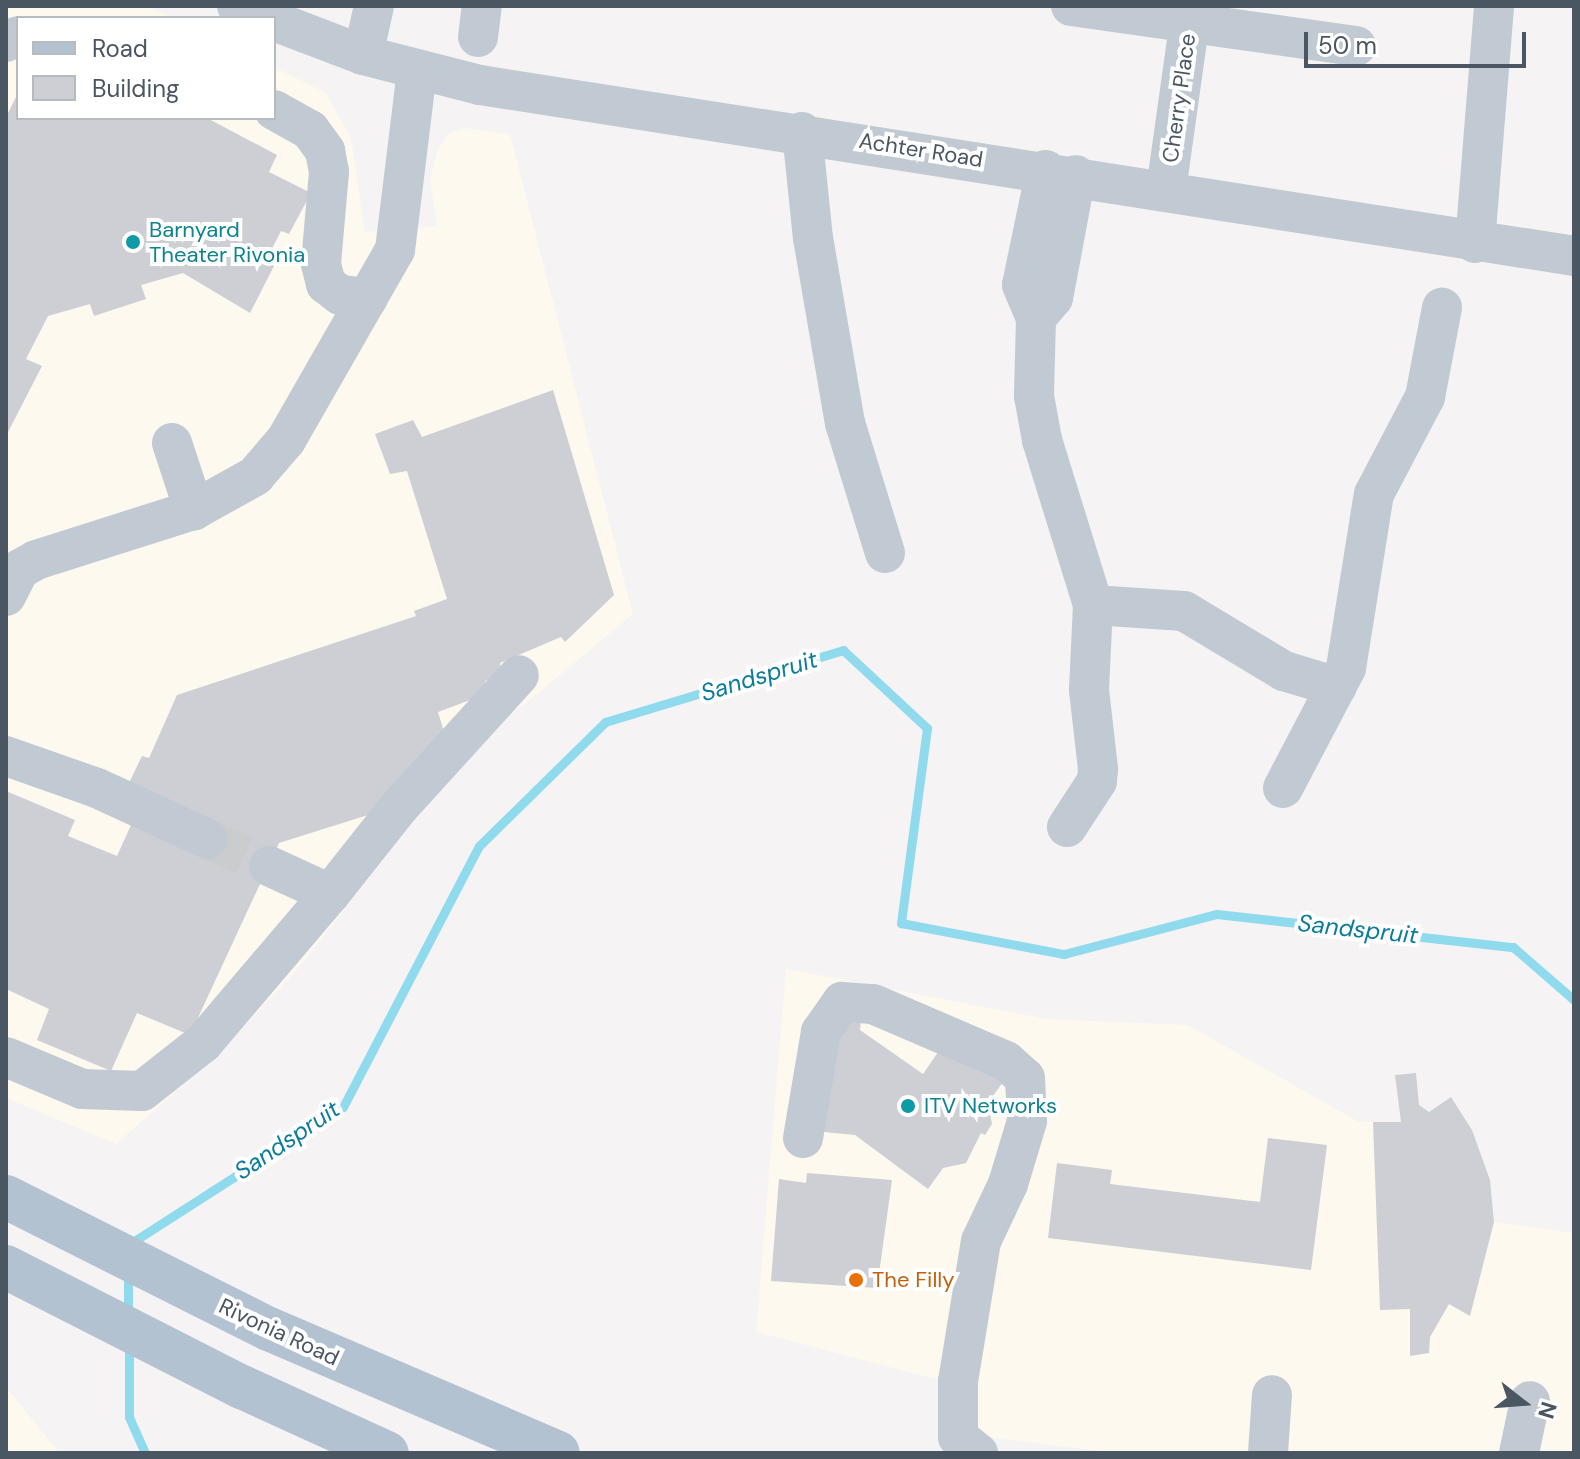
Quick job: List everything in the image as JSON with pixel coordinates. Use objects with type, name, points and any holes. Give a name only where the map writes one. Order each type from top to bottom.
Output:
[{"type":"main road","name":"Rivonia Road","points":[[23,1206],[269,1329],[558,1453]]},
{"type":"main road","points":[[7,1268],[242,1387],[387,1453]]},
{"type":"street","points":[[237,6],[262,16]]},
{"type":"street","points":[[363,55],[374,6]]},
{"type":"street","points":[[1071,6],[1190,16],[1356,46]]},
{"type":"street","points":[[1475,243],[1494,6]]},
{"type":"street","name":"Cherry Place","points":[[1166,190],[1190,16]]},
{"type":"street","name":"Achter Road","points":[[276,22],[417,72],[1061,173],[1475,243],[1574,256]]},
{"type":"street","points":[[6,596],[20,569],[36,560],[194,510],[255,476],[286,440],[395,250],[401,229],[417,72]]},
{"type":"street","points":[[276,111],[310,130],[325,151],[329,172],[321,264],[326,284],[340,295],[368,298]]},
{"type":"street","points":[[802,132],[813,238],[842,410],[885,553]]},
{"type":"street","points":[[1061,173],[1022,285],[1036,318],[1034,396],[1042,440],[1093,605],[1089,690],[1097,781],[1067,827]]},
{"type":"street","points":[[1283,788],[1337,687],[1354,638],[1374,494],[1425,397],[1442,308]]},
{"type":"street","points":[[172,443],[194,510]]},
{"type":"street","points":[[1093,605],[1184,611],[1222,629],[1284,671],[1337,687]]},
{"type":"street","points":[[6,1057],[82,1089],[142,1091],[203,1043],[330,894],[399,807],[519,675]]},
{"type":"street","points":[[6,756],[97,788],[208,839]]},
{"type":"street","points":[[269,866],[330,894]]},
{"type":"street","points":[[803,1138],[821,1032],[842,1002],[873,1004],[1006,1061],[1025,1078],[1027,1121],[1008,1184],[981,1241],[958,1381],[957,1429],[973,1451]]},
{"type":"street","points":[[1268,1453],[1272,1395]]},
{"type":"street","points":[[1519,1453],[1530,1401]]},
{"type":"shaded area","points":[[6,6],[147,6],[168,16],[16,16],[16,120],[276,120],[276,68],[326,93],[351,138],[365,232],[437,226],[430,181],[437,151],[448,134],[464,128],[510,134],[633,614],[524,705],[489,725],[296,971],[215,1057],[116,1144],[6,1098]]},
{"type":"shaded area","points":[[786,969],[1046,1019],[1188,1025],[1359,1122],[1401,1122],[1395,1075],[1416,1073],[1419,1105],[1428,1112],[1451,1097],[1472,1130],[1490,1180],[1494,1222],[1574,1233],[1574,1453],[1118,1453],[960,1434],[939,1380],[756,1332]]},
{"type":"shaded area","points":[[6,1387],[57,1450],[58,1453],[6,1453]]},
{"type":"building","points":[[16,97],[16,120],[211,120],[277,155],[269,172],[311,193],[289,234],[281,231],[266,260],[275,264],[250,313],[183,273],[141,285],[146,299],[94,316],[90,304],[48,316],[26,359],[42,366],[6,436],[6,117]]},
{"type":"building","points":[[553,390],[614,595],[565,642],[561,637],[500,663],[502,676],[485,681],[489,693],[438,712],[445,735],[387,809],[279,843],[190,1035],[137,1013],[111,1071],[37,1040],[49,1009],[6,989],[6,791],[75,820],[68,836],[117,856],[131,825],[127,787],[142,756],[149,758],[177,695],[416,616],[414,611],[447,599],[407,471],[390,474],[375,434],[413,420],[422,437]]},
{"type":"building","name":"ITV Networks","points":[[836,1018],[861,1020],[860,1030],[923,1074],[945,1042],[1003,1082],[988,1103],[992,1124],[985,1135],[981,1133],[966,1163],[943,1168],[928,1189],[855,1135],[824,1132]]},
{"type":"building","points":[[1416,1073],[1419,1105],[1429,1112],[1451,1097],[1472,1130],[1490,1180],[1494,1222],[1470,1316],[1449,1304],[1430,1337],[1429,1353],[1410,1356],[1410,1309],[1380,1310],[1373,1122],[1401,1122],[1395,1075]]},
{"type":"building","points":[[1268,1138],[1327,1145],[1311,1270],[1048,1238],[1057,1163],[1112,1170],[1110,1184],[1260,1202]]},
{"type":"building","points":[[807,1173],[892,1180],[877,1288],[771,1281],[779,1179],[806,1183]]},
{"type":"waterway","name":"Sandspruit","points":[[128,1245],[343,1107],[479,846],[605,722],[843,650],[927,728],[901,923],[1064,954],[1217,914],[1513,947],[1574,1000]]},
{"type":"waterway","name":"Sandspruit","points":[[128,1272],[128,1317]]},
{"type":"waterway","name":"Sandspruit","points":[[129,1344],[129,1417],[145,1453]]},
{"type":"tunnel","points":[[208,839],[269,866]]},
{"type":"place","name":"Barnyard Theater Rivonia","points":[[133,242]]},
{"type":"place","name":"ITV Networks","points":[[908,1106]]},
{"type":"place","name":"The Filly","points":[[856,1280]]}]
